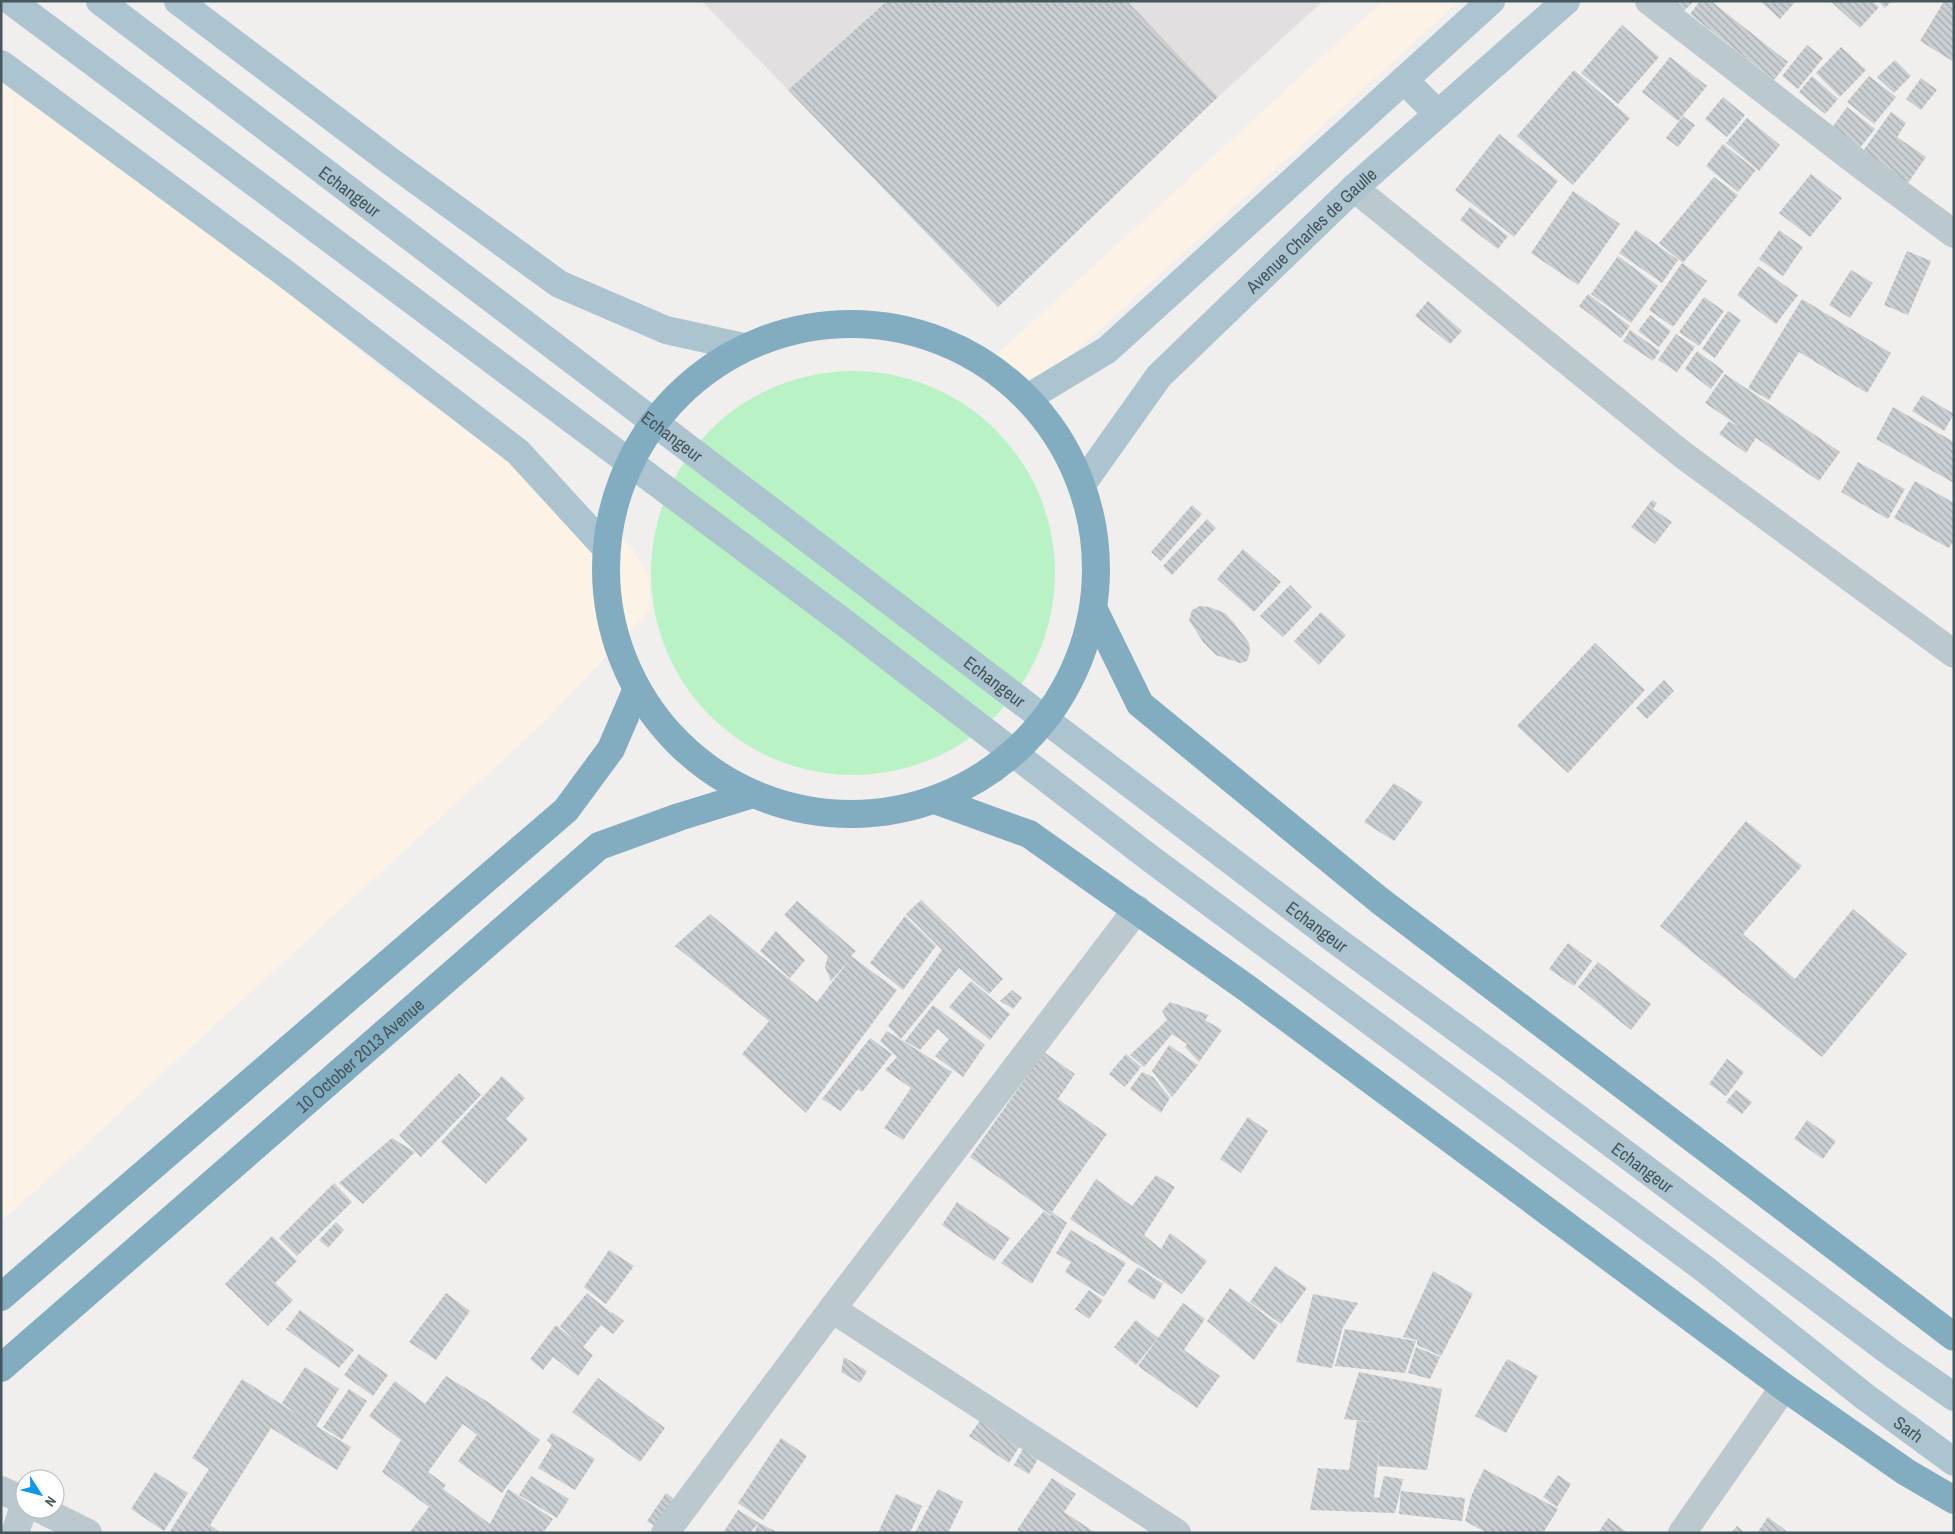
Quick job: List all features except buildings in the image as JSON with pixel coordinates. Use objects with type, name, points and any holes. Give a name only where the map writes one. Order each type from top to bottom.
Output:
[{"type":"highway","points":[[817,324],[894,326],[968,350],[1029,397],[1061,437],[1083,484],[1095,533],[1098,567],[1094,610],[1076,668],[1045,720],[996,768],[935,800],[889,813],[842,816],[795,810],[750,795],[685,752],[636,691],[616,646],[606,598],[606,548],[614,503],[630,461],[653,422],[694,379],[743,348],[817,324]]},
{"type":"highway","points":[[1094,610],[1140,704],[1379,900],[1954,1337]]},
{"type":"highway","points":[[1,1297],[566,810],[611,749],[636,691]]},
{"type":"highway","name":"10 October 2013 Avenue","points":[[1,1368],[599,846],[679,817],[750,795]]},
{"type":"highway","points":[[935,800],[1028,834],[1248,989],[1784,1387],[1906,1472],[1954,1500]]},
{"type":"main road","name":"Sarh","points":[[11,1],[838,618],[1151,859],[1706,1270],[1864,1396],[1954,1462]]},
{"type":"main road","name":"Echangeur","points":[[100,1],[1334,939],[1508,1066],[1894,1355],[1954,1397]]},
{"type":"main road","points":[[178,1],[390,161],[559,284],[666,330],[743,348]]},
{"type":"main road","points":[[1029,397],[1107,350],[1491,1]]},
{"type":"main road","name":"Avenue Charles de Gaulle","points":[[1083,484],[1159,376],[1354,188],[1566,1]]},
{"type":"main road","points":[[1,64],[302,286],[518,452],[606,548]]},
{"type":"main road","points":[[1404,80],[1438,114]]},
{"type":"street","points":[[1649,1],[1858,163],[1954,234]]},
{"type":"street","points":[[1354,188],[1683,455],[1954,654]]},
{"type":"street","points":[[665,1533],[832,1309],[1137,910]]},
{"type":"street","points":[[832,1309],[1177,1533]]},
{"type":"street","points":[[1682,1533],[1784,1387]]},
{"type":"street","points":[[1,1490],[15,1497]]},
{"type":"street","points":[[15,1533],[20,1519]]},
{"type":"street","points":[[60,1519],[88,1533]]},
{"type":"shaded area","points":[[702,1],[887,1],[788,90]]},
{"type":"shaded area","points":[[1127,1],[1323,1],[1218,97]]},
{"type":"shaded area","points":[[1383,1],[1459,1],[1038,386],[992,359]]},
{"type":"shaded area","points":[[1,62],[28,80],[397,381],[563,488],[632,547],[648,575],[651,609],[545,721],[1,1222]]},
{"type":"green space","points":[[853,371],[892,375],[930,387],[965,405],[996,430],[1021,461],[1039,496],[1051,534],[1055,573],[1051,612],[1039,650],[1021,685],[996,716],[965,741],[930,759],[892,771],[853,775],[814,771],[776,759],[741,741],[710,716],[685,685],[667,650],[655,612],[651,573],[655,534],[667,496],[685,461],[710,430],[741,405],[776,387],[814,375]]}]
